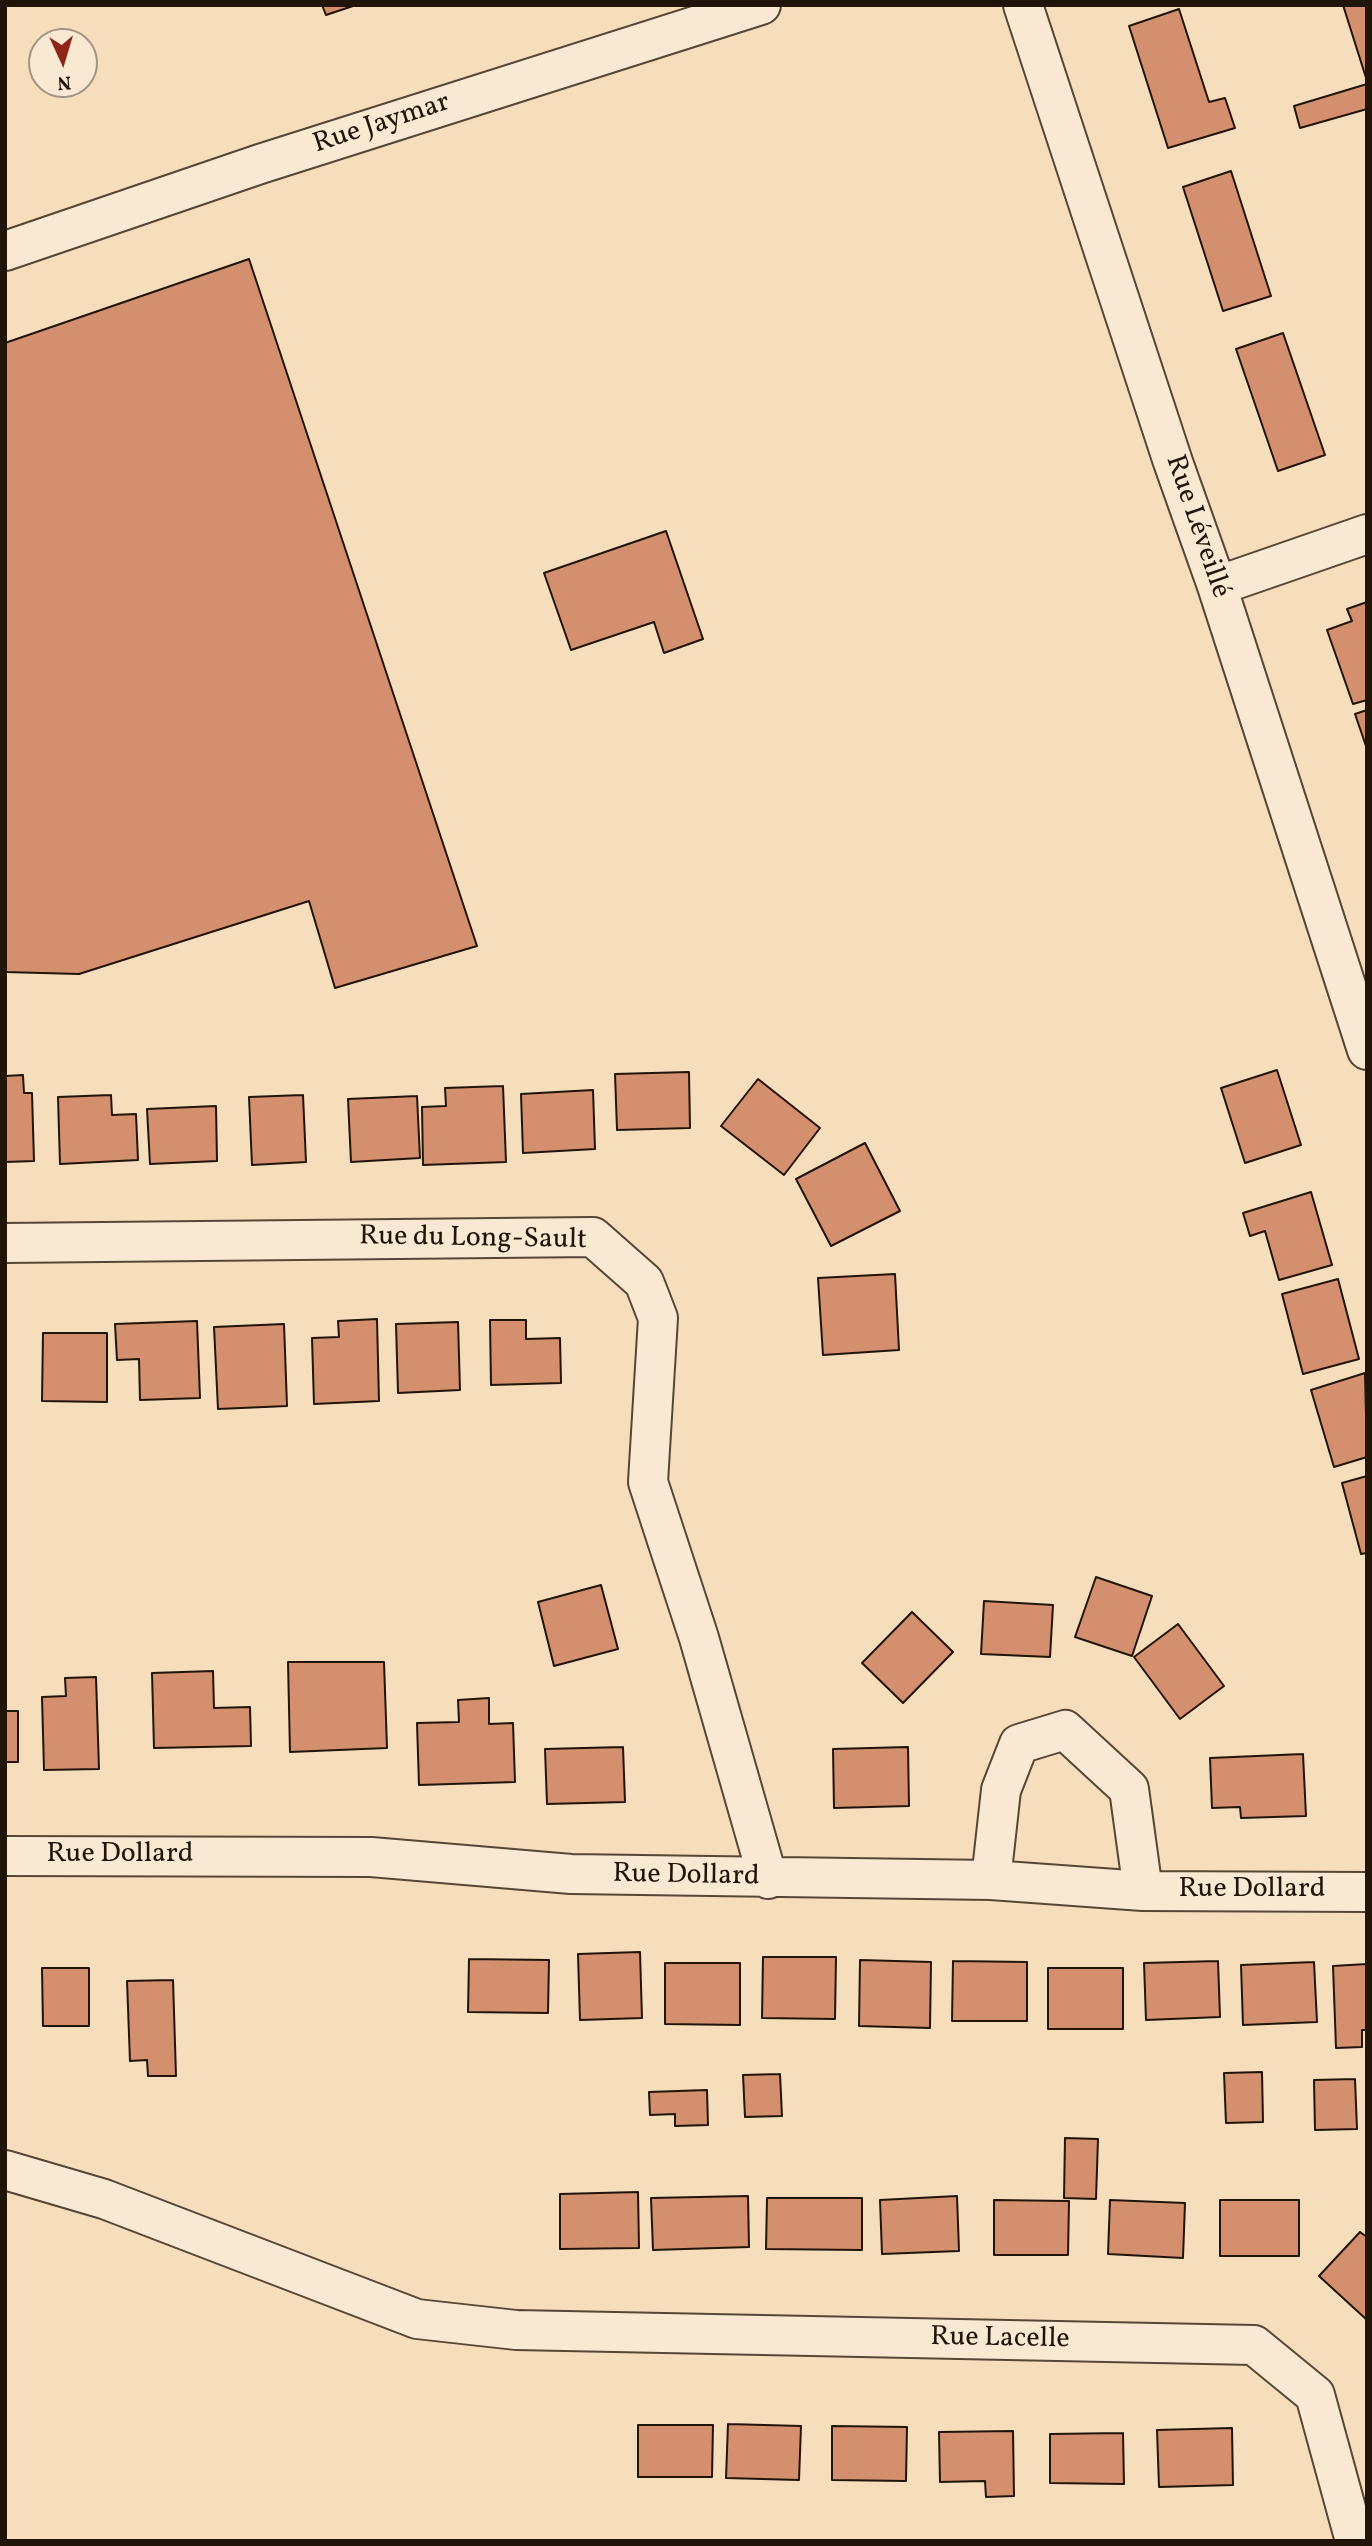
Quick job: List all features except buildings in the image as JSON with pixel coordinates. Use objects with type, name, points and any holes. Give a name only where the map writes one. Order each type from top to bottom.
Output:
[{"type":"street","name":"Rue Jaymar","points":[[5,251],[260,164],[761,5]]},
{"type":"street","name":"Rue Léveillé","points":[[1023,5],[1168,449],[1217,586],[1367,1050]]},
{"type":"street","points":[[1217,586],[1367,534]]},
{"type":"street","name":"Rue du Long-Sault","points":[[5,1243],[593,1237],[644,1282],[658,1318],[649,1482],[699,1637],[768,1879]]},
{"type":"street","points":[[991,1880],[1001,1790],[1020,1744],[1065,1730],[1129,1789],[1143,1891]]},
{"type":"street","name":"Rue Dollard","points":[[5,1856],[371,1857],[571,1874],[768,1879],[991,1880],[1143,1891],[1367,1892]]},
{"type":"street","name":"Rue Lacelle","points":[[5,2170],[104,2199],[417,2319],[516,2330],[1254,2345],[1315,2395],[1355,2541]]}]
